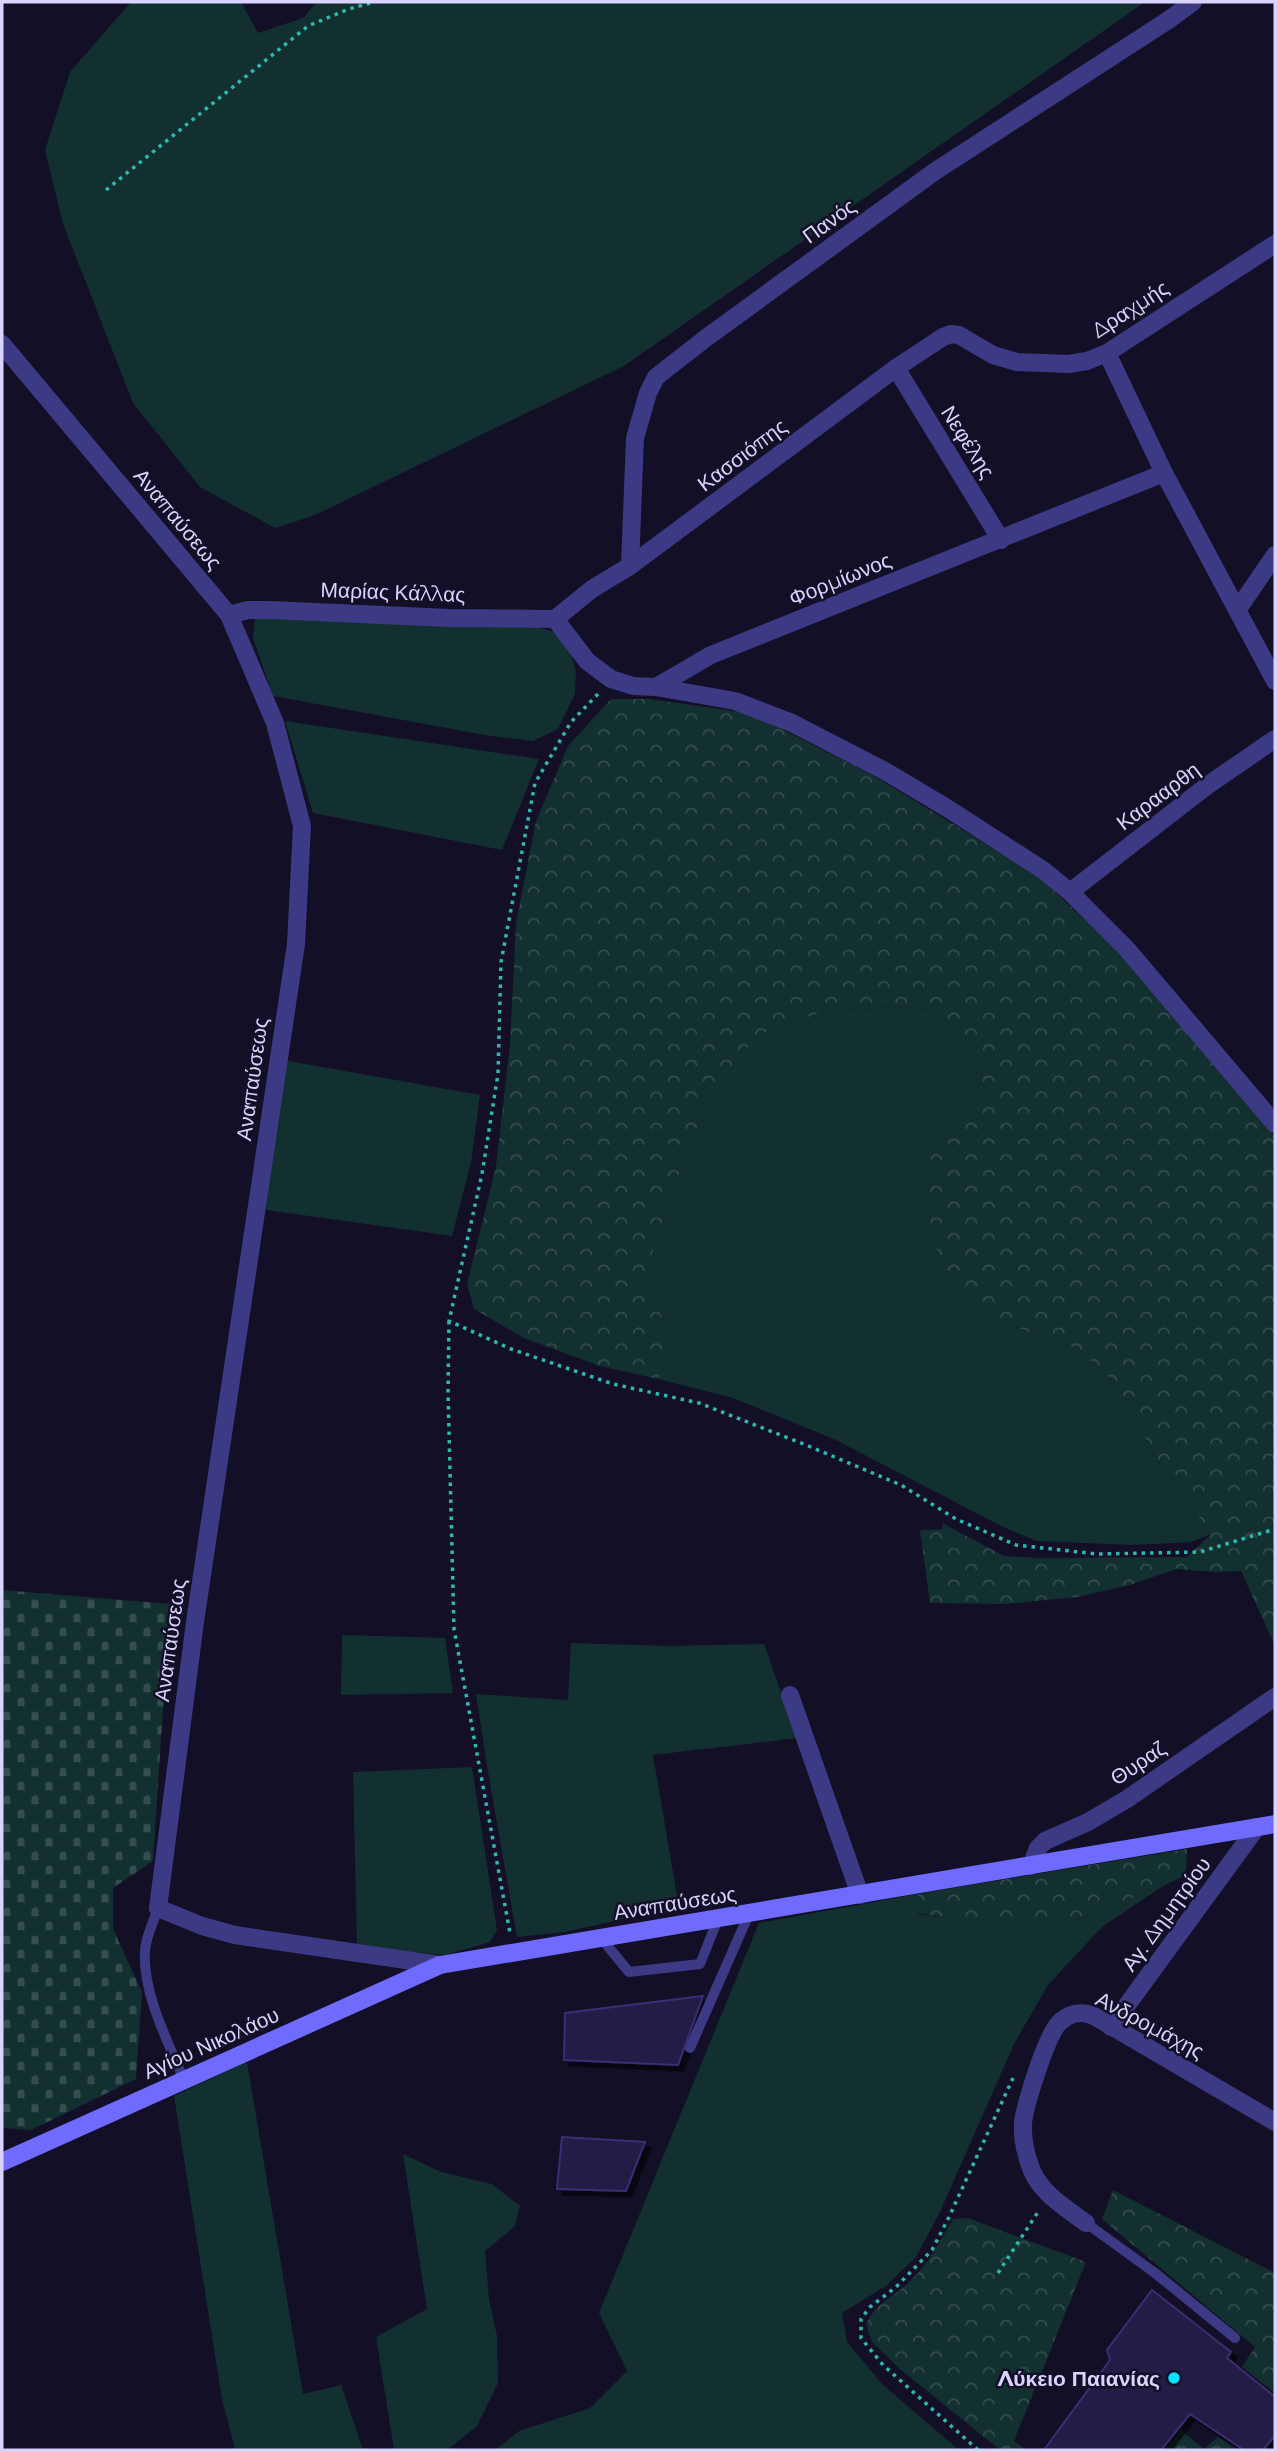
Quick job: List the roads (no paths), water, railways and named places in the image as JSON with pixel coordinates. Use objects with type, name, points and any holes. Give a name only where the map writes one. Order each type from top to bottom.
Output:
[{"type":"street","name":"Πανός","points":[[631,566],[635,438],[648,393],[656,377],[934,172],[1193,2]]},
{"type":"street","name":"Δραχμής","points":[[959,335],[993,355],[1017,362],[1069,364],[1087,360],[1107,353],[1275,244]]},
{"type":"street","name":"Κασσιόπης","points":[[555,619],[592,589],[631,566],[895,368],[943,337],[959,335]]},
{"type":"street","name":"Αναπαύσεως","points":[[2,344],[229,615],[275,723],[302,826],[296,944],[197,1609],[158,1908],[202,1926],[235,1935],[440,1965],[1266,1826]]},
{"type":"street","points":[[1107,353],[1164,473],[1275,681]]},
{"type":"street","name":"Νεφέλης","points":[[895,368],[1001,540]]},
{"type":"street","name":"Φορμίωνος","points":[[656,687],[711,655],[1164,473]]},
{"type":"street","points":[[1238,609],[1275,555]]},
{"type":"street","name":"Μαρίας Κάλλας","points":[[229,615],[248,610],[270,610],[449,618],[555,619]]},
{"type":"street","points":[[555,619],[587,661],[611,680],[633,686],[715,696],[755,707],[836,744],[947,807],[1043,870],[1070,892],[1126,948],[1275,1124]]},
{"type":"street","name":"Καρααρθη","points":[[1070,892],[1208,785],[1275,739]]},
{"type":"street","points":[[790,1695],[860,1895]]},
{"type":"street","name":"Θυραζ","points":[[1031,1866],[1034,1855],[1045,1841],[1088,1822],[1127,1799],[1275,1697]]},
{"type":"street","name":"Αγ. Δημητρίου","points":[[1111,2027],[1266,1826]]},
{"type":"street","name":"Αγίου Νικολάου","points":[[2,2162],[440,1965]]},
{"type":"street","name":"Ανδρομάχης","points":[[1086,2223],[1049,2196],[1033,2173],[1024,2145],[1023,2121],[1049,2038],[1058,2022],[1081,2011],[1094,2016],[1275,2122]]},
{"type":"lane","points":[[158,1908],[145,1947],[145,1966],[157,2016],[184,2080]]},
{"type":"lane","points":[[690,2048],[749,1914]]},
{"type":"lane","points":[[601,1938],[629,1972],[700,1964],[718,1919]]},
{"type":"lane","points":[[1086,2223],[1155,2273],[1234,2338]]},
{"type":"place","name":"Λύκειο Παιανίας","points":[[1174,2378]]}]
